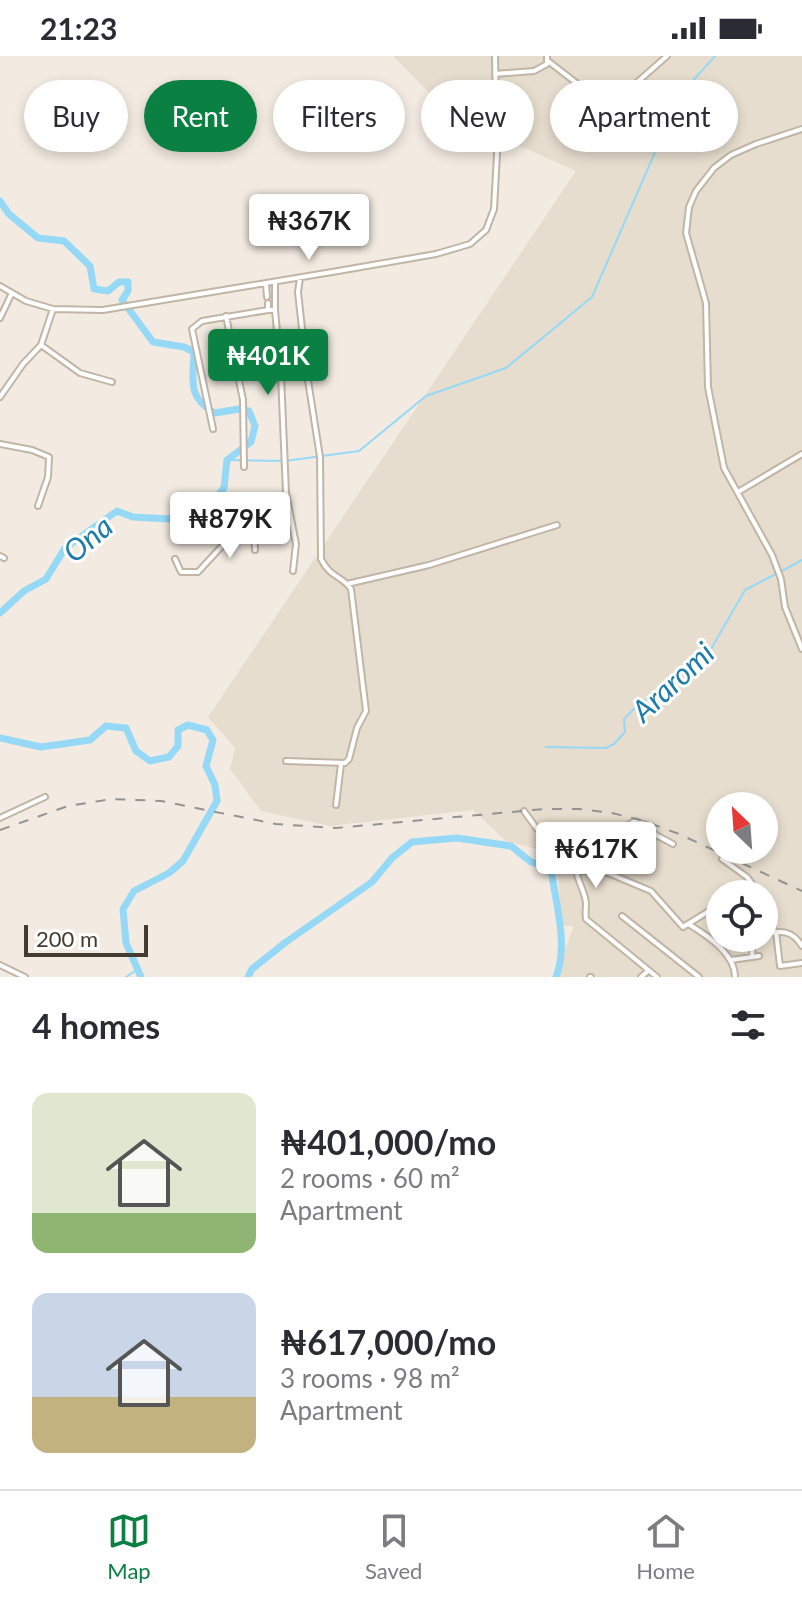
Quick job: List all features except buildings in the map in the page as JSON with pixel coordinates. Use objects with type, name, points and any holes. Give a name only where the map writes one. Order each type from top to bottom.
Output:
[{"type":"street","points":[[0,286],[37,305],[94,311],[275,283],[449,251],[470,244],[482,235],[490,220],[495,194],[495,56]]},
{"type":"street","points":[[640,80],[667,56]]},
{"type":"street","points":[[495,74],[537,70],[548,58],[573,80]]},
{"type":"street","points":[[802,129],[731,155],[704,178],[689,207],[686,233],[706,303],[711,402],[724,468],[778,568],[785,607],[802,649]]},
{"type":"street","points":[[286,761],[341,764],[349,759],[357,728],[366,714],[352,597],[347,584],[328,572],[321,559],[320,457],[307,374],[298,292],[300,278]]},
{"type":"street","points":[[275,283],[286,493],[296,544],[293,571]]},
{"type":"street","points":[[266,284],[268,310]]},
{"type":"street","points":[[0,318],[12,293]]},
{"type":"street","points":[[0,397],[41,345],[53,309]]},
{"type":"street","points":[[213,429],[209,401],[191,334],[197,322],[275,310]]},
{"type":"street","points":[[226,316],[243,400],[244,467]]},
{"type":"street","points":[[41,345],[80,373],[112,382]]},
{"type":"street","points":[[0,444],[32,450],[49,457],[48,477],[38,506]]},
{"type":"street","points":[[738,492],[802,454]]},
{"type":"street","points":[[175,559],[181,572],[198,572],[253,515],[286,493]]},
{"type":"street","points":[[253,515],[255,550]]},
{"type":"street","points":[[347,584],[429,565],[557,525]]},
{"type":"street","points":[[336,805],[341,764]]},
{"type":"street","points":[[0,818],[45,797]]},
{"type":"street","points":[[524,811],[537,829],[542,829],[548,848],[564,869],[602,872],[654,892],[683,927],[706,912]]},
{"type":"street","points":[[602,872],[619,830],[635,821],[647,825],[656,835],[673,844]]},
{"type":"street","points":[[729,864],[749,880]]},
{"type":"street","points":[[576,869],[576,880],[586,903],[586,919],[657,977]]},
{"type":"street","points":[[622,916],[699,977]]},
{"type":"street","points":[[689,925],[723,949],[731,960],[735,977]]},
{"type":"street","points":[[778,932],[793,934],[802,946]]},
{"type":"street","points":[[752,952],[752,957]]},
{"type":"street","points":[[778,952],[782,967],[802,963]]},
{"type":"street","points":[[731,960],[759,956]]},
{"type":"street","points":[[0,965],[25,977]]},
{"type":"street","points":[[786,967],[788,977]]},
{"type":"street","points":[[641,977],[648,971]]},
{"type":"shaded area","points":[[393,56],[802,56],[802,977],[554,977],[574,926],[560,926],[559,880],[544,851],[506,841],[473,810],[330,826],[261,811],[230,769],[235,748],[208,717],[576,171],[533,152],[534,80],[421,80],[421,84]]},
{"type":"waterway","points":[[227,460],[285,461],[359,451],[426,396],[506,368],[592,297],[680,95],[715,56]]},
{"type":"waterway","name":"Ona","points":[[0,201],[9,214],[38,238],[64,241],[90,266],[94,289],[108,291],[119,282],[128,282],[128,291],[122,300],[153,342],[184,347],[194,352],[193,380],[200,401],[215,413],[239,409],[249,411],[255,426],[251,442],[227,460],[224,488],[210,505],[186,508],[169,519],[133,517],[117,511],[65,548],[46,579],[24,591],[0,613]]},
{"type":"waterway","name":"Araromi","points":[[782,571],[802,560]]},
{"type":"waterway","name":"Araromi","points":[[546,747],[606,748],[614,744],[625,732],[624,719],[636,707],[707,656],[745,590],[776,574]]},
{"type":"waterway","name":"Ona","points":[[0,738],[41,747],[90,740],[106,726],[126,728],[136,751],[150,761],[169,757],[178,746],[178,730],[188,725],[207,730],[213,740],[206,766],[215,785],[217,801],[183,861],[169,873],[134,891],[123,909],[126,943],[141,977]]},
{"type":"waterway","name":"Ona","points":[[248,977],[252,969],[286,942],[372,882],[392,858],[412,842],[457,838],[511,846],[531,862],[551,868],[561,937],[556,977]]},
{"type":"waterway","points":[[126,977],[138,969]]},
{"type":"railway","points":[[0,830],[68,806],[112,799],[161,801],[276,824],[336,828],[544,809],[579,809],[644,821],[802,891]]}]
